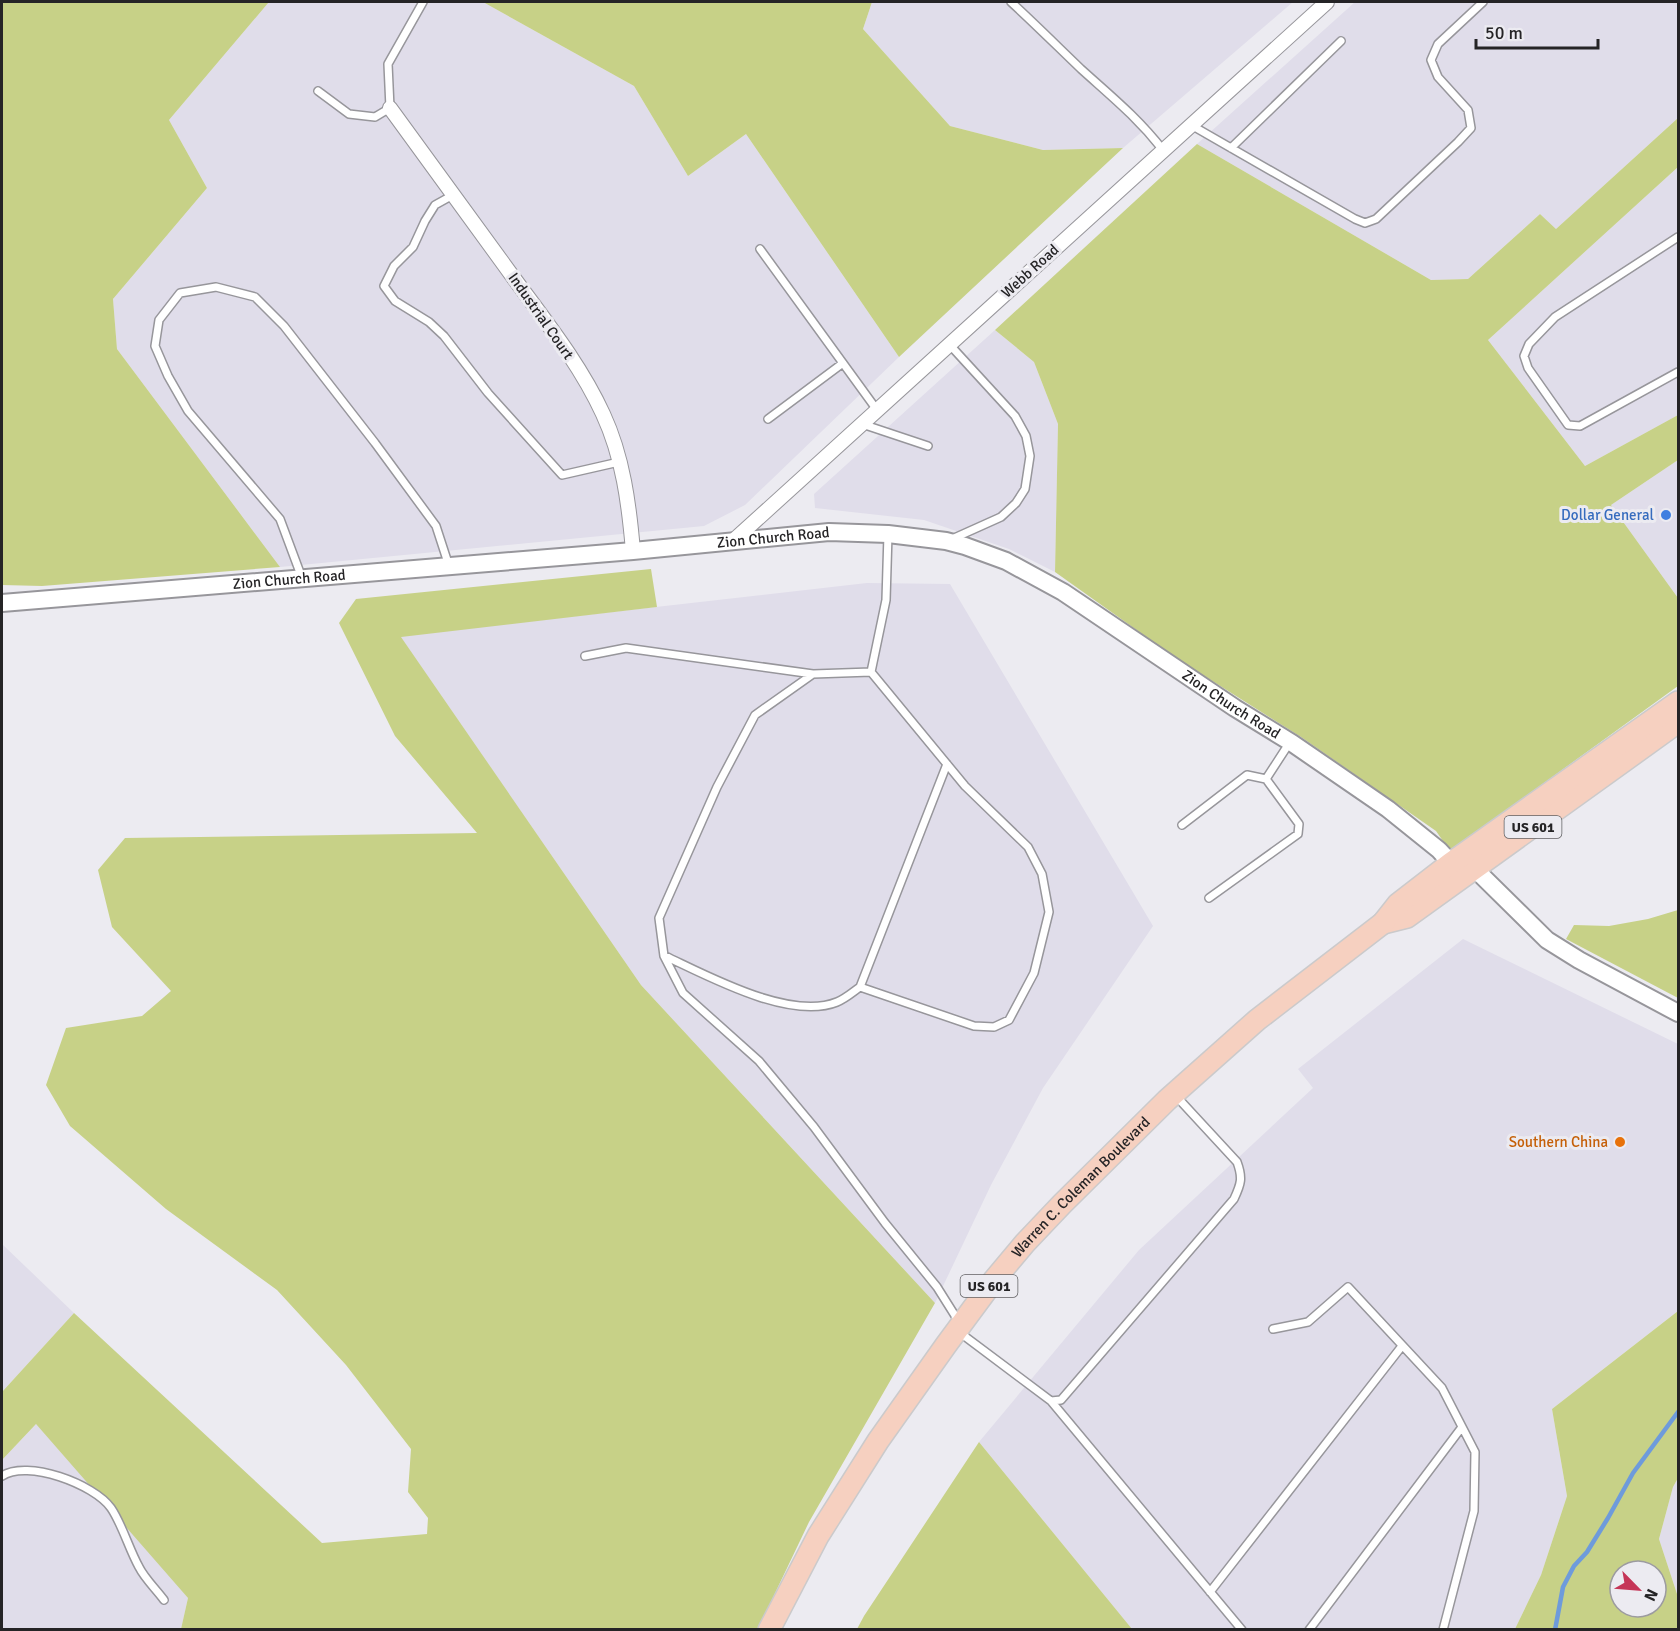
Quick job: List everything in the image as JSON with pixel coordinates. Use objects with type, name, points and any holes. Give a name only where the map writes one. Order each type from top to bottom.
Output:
[{"type":"highway","name":"Warren C. Coleman Boulevard","points":[[769,1629],[818,1536],[878,1441],[994,1280],[1062,1204],[1174,1095],[1257,1020],[1383,923],[1398,904],[1450,863],[1678,702]]},
{"type":"highway","name":"Warren C. Coleman Boulevard","points":[[1383,923],[1407,917],[1678,722]]},
{"type":"street","name":"Webb Road","points":[[733,541],[1327,2]]},
{"type":"street","name":"Industrial Court","points":[[390,108],[557,338],[588,385],[604,415],[619,462],[629,500],[633,551]]},
{"type":"street","name":"Zion Church Road","points":[[2,603],[633,551],[829,532],[888,534],[946,541],[1006,561],[1063,592],[1388,809],[1439,850],[1450,863]]},
{"type":"street","points":[[1475,869],[1547,940],[1579,960],[1678,1013]]},
{"type":"lane","points":[[318,91],[349,114],[375,117],[390,108],[388,64],[423,2]]},
{"type":"lane","points":[[1011,2],[1120,102],[1146,128],[1163,150]]},
{"type":"lane","points":[[1191,125],[1355,219],[1365,223],[1376,219],[1471,128],[1468,110],[1438,77],[1431,60],[1438,44],[1483,2]]},
{"type":"lane","points":[[1231,148],[1341,41]]},
{"type":"lane","points":[[453,195],[435,205],[413,247],[394,266],[384,286],[395,301],[429,322],[444,336],[488,393],[562,475],[619,462]]},
{"type":"lane","points":[[1678,237],[1555,317],[1529,344],[1524,356],[1528,368],[1568,425],[1580,426],[1678,372]]},
{"type":"lane","points":[[760,249],[877,410]]},
{"type":"lane","points":[[302,579],[280,519],[188,411],[168,376],[155,346],[159,320],[180,293],[216,286],[255,297],[284,326],[436,526],[449,566]]},
{"type":"lane","points":[[946,541],[1001,517],[1016,503],[1025,489],[1030,456],[1026,436],[1015,416],[949,344]]},
{"type":"lane","points":[[768,419],[843,363]]},
{"type":"lane","points":[[862,424],[928,446]]},
{"type":"lane","points":[[871,672],[886,600],[888,534]]},
{"type":"lane","points":[[585,656],[626,648],[813,674],[871,672]]},
{"type":"lane","points":[[860,987],[974,1026],[994,1027],[1009,1020],[1034,973],[1049,912],[1042,874],[1028,848],[965,786],[871,672]]},
{"type":"lane","points":[[813,674],[755,715],[722,776],[659,918],[664,956],[683,993],[759,1061],[814,1127],[937,1287],[959,1327],[1051,1401],[1242,1629]]},
{"type":"lane","points":[[1266,778],[1290,742]]},
{"type":"lane","points":[[664,956],[757,997],[812,1008],[838,1002],[860,987],[947,764]]},
{"type":"lane","points":[[1182,825],[1247,775],[1266,778],[1299,824],[1298,834],[1209,898]]},
{"type":"lane","points":[[1051,1401],[1060,1400],[1234,1199],[1241,1185],[1242,1175],[1237,1162],[1174,1095]]},
{"type":"lane","points":[[1273,1329],[1308,1322],[1348,1287],[1442,1388],[1476,1452],[1474,1510],[1443,1629]]},
{"type":"lane","points":[[1210,1592],[1402,1346]]},
{"type":"lane","points":[[1310,1629],[1462,1426]]},
{"type":"lane","points":[[2,1476],[9,1471],[33,1471],[58,1475],[94,1493],[111,1508],[140,1570],[165,1600]]},
{"type":"shaded area","points":[[269,2],[483,2],[634,86],[688,176],[746,134],[899,357],[745,505],[704,526],[280,567],[117,349],[113,299],[207,188],[169,120]]},
{"type":"shaded area","points":[[872,2],[1293,2],[1123,148],[1043,150],[950,126],[863,29]]},
{"type":"shaded area","points":[[1355,2],[1678,2],[1678,118],[1556,229],[1540,214],[1468,279],[1431,280],[1197,144]]},
{"type":"shaded area","points":[[1678,167],[1678,415],[1585,466],[1488,340]]},
{"type":"shaded area","points":[[995,330],[1034,362],[1058,424],[1055,572],[1009,549],[924,520],[815,508],[814,494]]},
{"type":"shaded area","points":[[1678,460],[1678,598],[1611,505]]},
{"type":"shaded area","points":[[867,583],[950,584],[1153,926],[1043,1088],[991,1185],[935,1303],[641,985],[400,636]]},
{"type":"shaded area","points":[[1463,939],[1678,1044],[1678,1311],[1552,1409],[1567,1496],[1541,1575],[1515,1629],[1132,1629],[979,1442],[1139,1250],[1313,1088],[1298,1069]]},
{"type":"shaded area","points":[[2,1244],[74,1313],[2,1392]]},
{"type":"shaded area","points":[[36,1424],[131,1525],[188,1598],[181,1629],[2,1629],[2,1460]]},
{"type":"shaded area","points":[[1678,1478],[1678,1597],[1668,1566],[1668,1559],[1666,1559],[1659,1539],[1673,1487]]},
{"type":"green space","points":[[2,2],[269,2],[169,120],[207,188],[113,299],[117,349],[280,567],[42,586],[2,585]]},
{"type":"green space","points":[[483,2],[872,2],[863,29],[950,126],[1043,150],[1123,148],[899,357],[746,134],[688,176],[634,86]]},
{"type":"green space","points":[[1678,118],[1678,167],[1488,340],[1585,466],[1678,415],[1678,460],[1611,505],[1678,598],[1678,686],[1450,851],[1436,831],[1301,737],[1176,658],[1055,572],[1058,424],[1034,362],[995,330],[1197,144],[1431,280],[1468,279],[1540,214],[1556,229]]},
{"type":"green space","points":[[651,569],[657,607],[401,637],[641,985],[935,1303],[809,1522],[758,1629],[181,1629],[188,1598],[36,1424],[2,1460],[2,1392],[74,1313],[322,1543],[427,1534],[428,1518],[408,1492],[411,1449],[346,1365],[277,1290],[166,1209],[70,1126],[46,1085],[66,1028],[142,1016],[171,991],[112,927],[98,870],[125,838],[477,833],[395,736],[339,623],[356,599]]},
{"type":"green space","points":[[1678,910],[1678,998],[1566,939],[1574,925],[1609,926],[1648,919]]},
{"type":"green space","points":[[1678,1311],[1678,1478],[1673,1487],[1659,1539],[1666,1559],[1608,1559],[1608,1619],[1668,1619],[1668,1566],[1678,1597],[1678,1629],[1515,1629],[1541,1575],[1567,1496],[1552,1409]]},
{"type":"green space","points":[[979,1442],[1132,1629],[857,1629]]},
{"type":"waterway","points":[[1555,1630],[1563,1587],[1574,1566],[1587,1552],[1633,1473],[1678,1412]]},
{"type":"place","name":"Dollar General","points":[[1666,515]]},
{"type":"place","name":"Southern China","points":[[1620,1142]]}]
